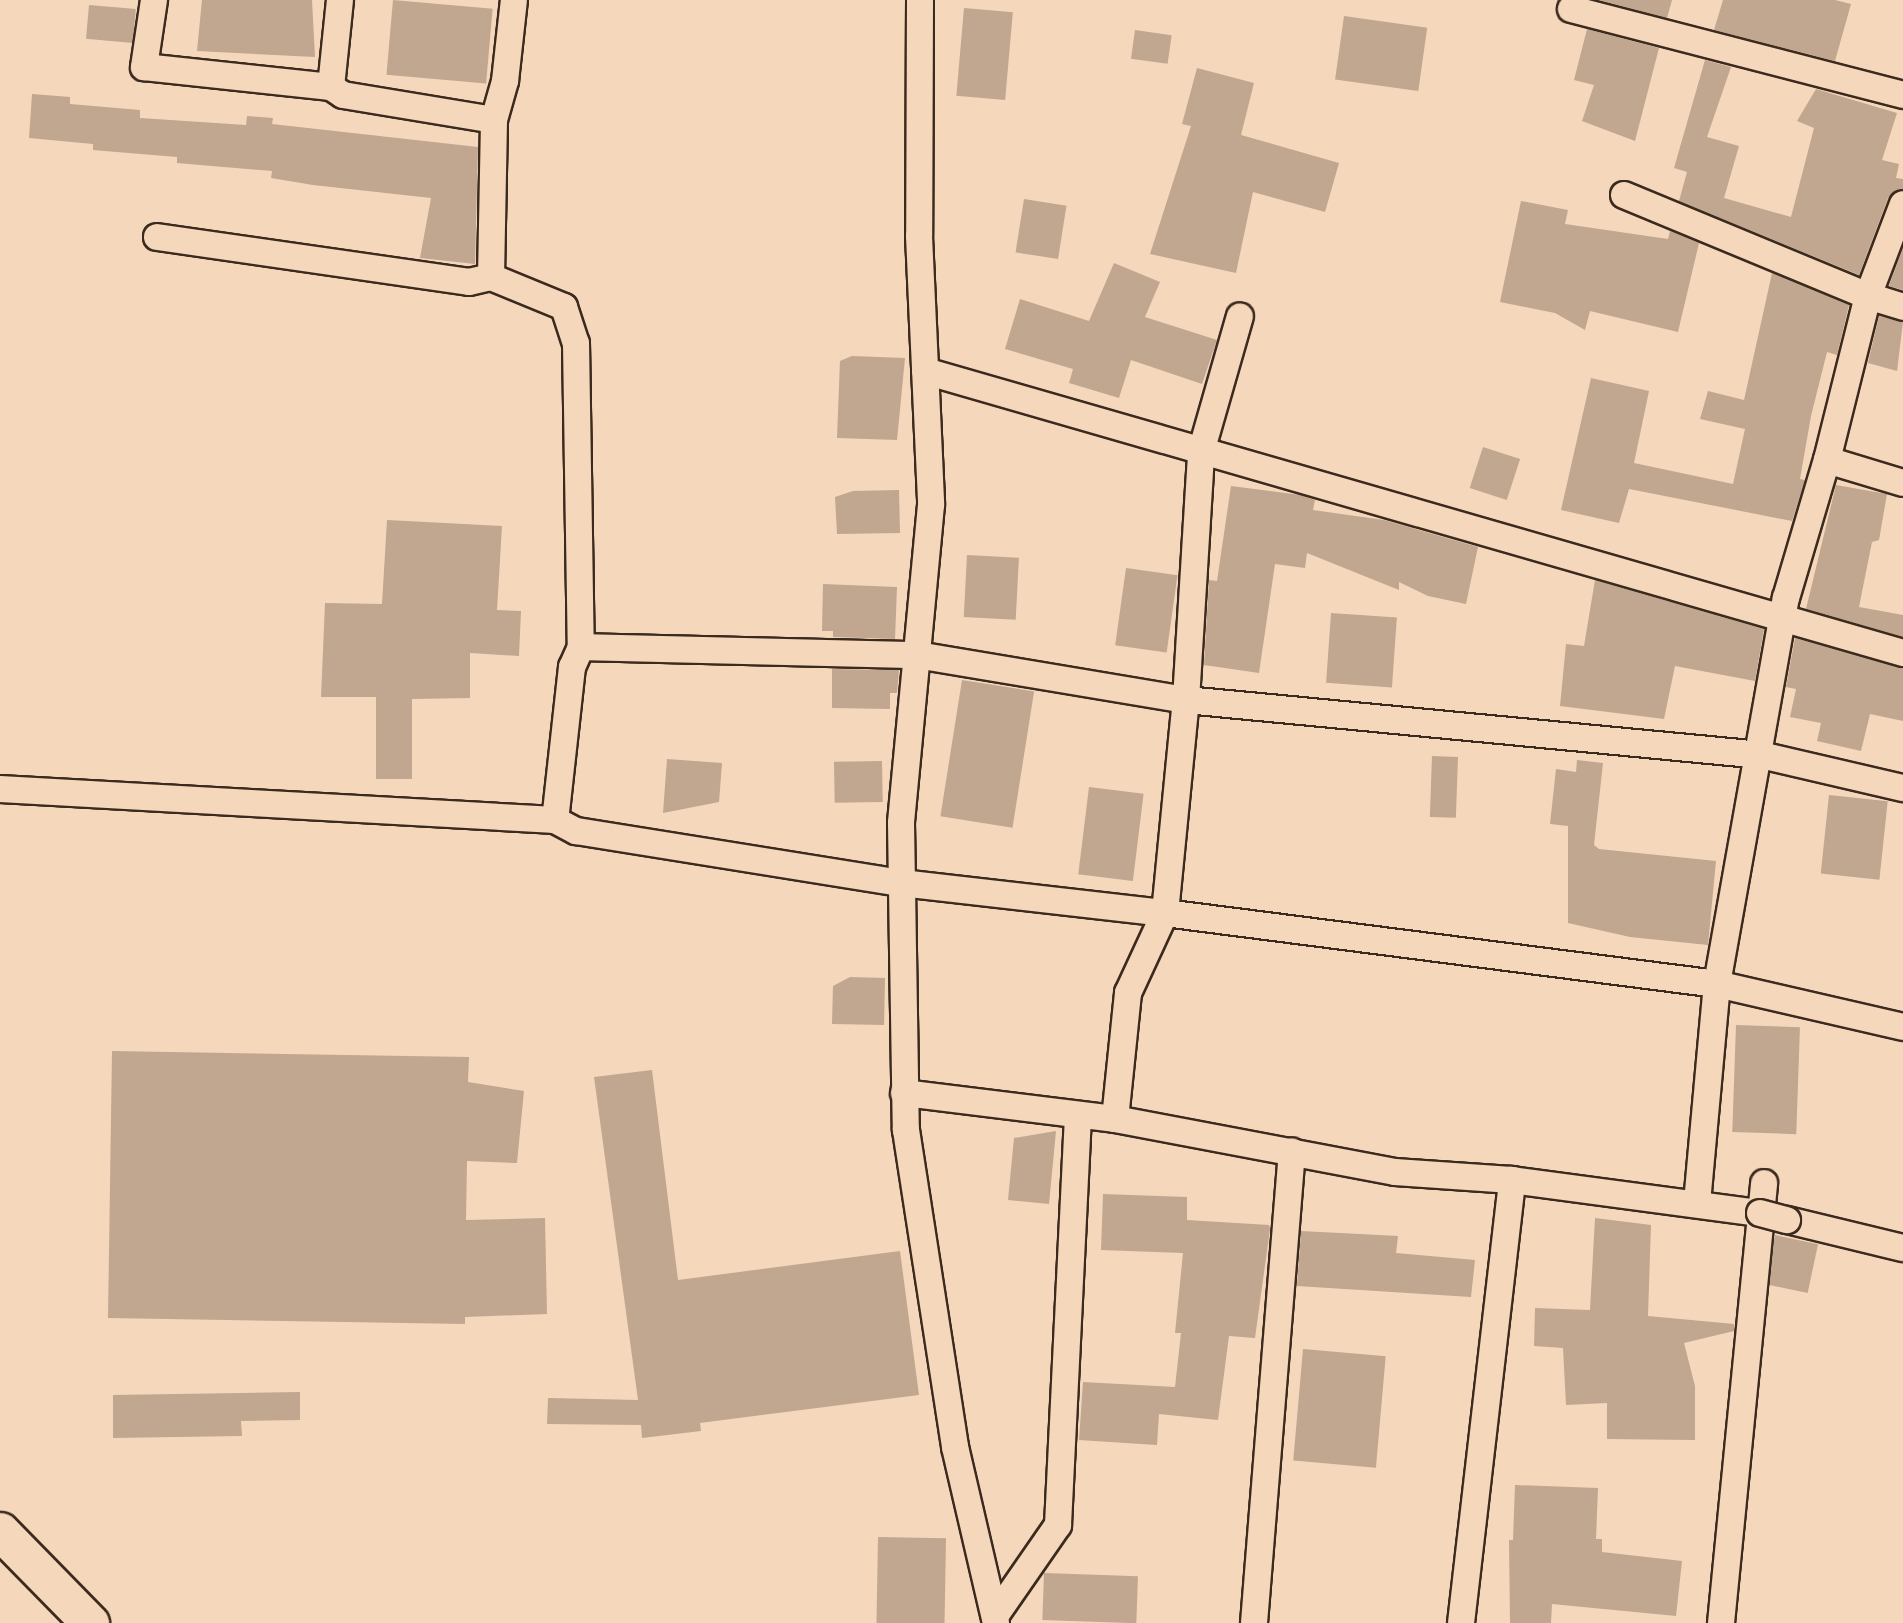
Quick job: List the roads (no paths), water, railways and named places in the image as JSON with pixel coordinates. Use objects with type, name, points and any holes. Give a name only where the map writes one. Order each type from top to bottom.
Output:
[{"type":"street","points":[[154,0],[144,67],[331,87],[343,95],[494,120]]},
{"type":"street","points":[[331,87],[340,0]]},
{"type":"street","points":[[491,277],[494,120],[505,81],[514,0]]},
{"type":"street","points":[[920,0],[919,236],[931,505],[901,823],[906,1130],[955,1447],[996,1620]]},
{"type":"street","points":[[1571,9],[1903,94]]},
{"type":"street","points":[[1624,195],[1868,296],[1903,307]]},
{"type":"street","points":[[1697,1203],[1717,984],[1761,755],[1782,621],[1827,460],[1868,296],[1903,204]]},
{"type":"street","points":[[157,237],[469,282],[491,277],[564,307],[576,343],[581,647],[572,667],[555,820]]},
{"type":"street","points":[[1115,1119],[1128,993],[1165,912],[1186,700],[1201,452],[1240,316]]},
{"type":"street","points":[[925,371],[1782,621],[1903,653]]},
{"type":"street","points":[[1827,460],[1903,483]]},
{"type":"street","points":[[581,647],[917,655],[1186,700],[1761,755],[1903,788]]},
{"type":"street","points":[[0,789],[555,820],[576,831],[901,883],[1165,912],[1717,984],[1903,1027]]},
{"type":"street","points":[[905,1093],[1115,1119],[1395,1172],[1512,1180],[1760,1212],[1903,1248]]},
{"type":"street","points":[[996,1620],[1058,1525],[1078,1116]]},
{"type":"street","points":[[1254,1623],[1292,1152]]},
{"type":"street","points":[[1461,1623],[1512,1180]]},
{"type":"street","points":[[1721,1623],[1764,1183]]},
{"type":"street","points":[[0,1531],[90,1623]]}]
